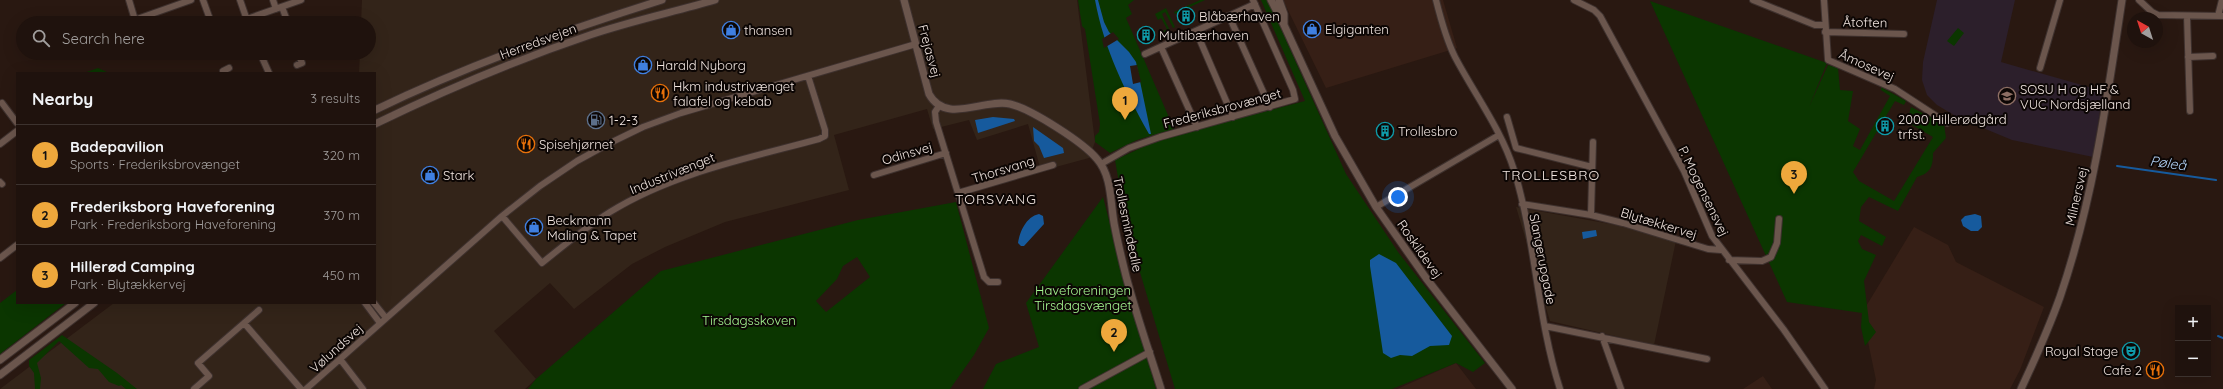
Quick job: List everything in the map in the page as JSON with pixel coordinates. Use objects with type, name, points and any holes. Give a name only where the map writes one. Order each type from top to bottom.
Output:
[{"type":"street","points":[[128,0],[137,16]]},
{"type":"street","points":[[150,16],[192,0]]},
{"type":"street","points":[[203,0],[209,16]]},
{"type":"street","points":[[240,0],[246,16]]},
{"type":"street","points":[[273,0],[284,16]]},
{"type":"street","points":[[260,16],[301,0]]},
{"type":"street","name":"Herredsvejen","points":[[376,110],[459,71],[527,44],[662,0]]},
{"type":"street","name":"Herredsvejen","points":[[376,124],[477,77],[531,56],[592,34],[715,0]]},
{"type":"street","name":"Frejasvej","points":[[904,0],[929,94],[939,106]]},
{"type":"street","name":"Roskildevej","points":[[1271,0],[1336,136],[1376,207],[1426,278],[1512,389]]},
{"type":"street","name":"Roskildevej","points":[[1279,0],[1284,14],[1284,25]]},
{"type":"street","name":"Slangerupgade","points":[[1436,0],[1444,30],[1455,56],[1500,135],[1514,170],[1522,204],[1545,326],[1560,389]]},
{"type":"street","name":"P. Mogensensvej","points":[[1574,0],[1594,10],[1600,16],[1684,171],[1712,236],[1721,250],[1784,330],[1825,389]]},
{"type":"street","points":[[1753,0],[1815,25],[1824,25]]},
{"type":"street","name":"Åmosevej","points":[[1824,0],[1824,25],[1828,60],[1895,89],[1947,123]]},
{"type":"street","points":[[2040,68],[2060,0]]},
{"type":"street","name":"Milnersvej","points":[[2021,389],[2060,299],[2080,229],[2094,174],[2122,0]]},
{"type":"street","points":[[2139,0],[2152,12],[2158,15],[2187,16],[2220,16],[2222,0]]},
{"type":"street","points":[[1145,54],[1229,16],[1254,2]]},
{"type":"street","name":"Frederiksbrovænget","points":[[1101,164],[1129,148],[1294,100],[1296,96],[1254,2]]},
{"type":"street","points":[[1229,16],[1270,107]]},
{"type":"street","points":[[2187,16],[2190,111]]},
{"type":"street","points":[[1196,31],[1233,117]]},
{"type":"street","name":"Åtoften","points":[[1825,32],[1904,34]]},
{"type":"street","points":[[366,304],[380,323],[502,216],[577,161],[643,127],[681,112],[916,44]]},
{"type":"street","points":[[1161,47],[1197,127]]},
{"type":"street","points":[[2188,57],[2213,56]]},
{"type":"street","points":[[263,60],[269,72]]},
{"type":"street","points":[[297,65],[302,63],[301,60]]},
{"type":"street","name":"Industrivænget","points":[[502,216],[542,263],[583,230],[640,196],[712,168],[819,139],[825,136],[825,130],[808,76]]},
{"type":"street","points":[[2,103],[16,122]]},
{"type":"street","name":"Trollesmindealle","points":[[939,106],[950,110],[997,103],[1016,105],[1032,113],[1088,150],[1101,164],[1109,190],[1115,230],[1126,277],[1161,389]]},
{"type":"street","points":[[939,106],[934,114],[984,277],[989,282],[998,282]]},
{"type":"street","points":[[1507,118],[1516,148],[1592,167]]},
{"type":"street","points":[[0,144],[16,132]]},
{"type":"street","points":[[1376,207],[1500,135]]},
{"type":"street","points":[[1591,215],[1593,142]]},
{"type":"street","name":"Odinsvej","points":[[874,175],[946,153]]},
{"type":"street","name":"Thorsvang","points":[[958,193],[1053,165]]},
{"type":"street","name":"Blytækkervej","points":[[1522,204],[1591,215],[1623,222],[1708,250],[1721,250]]},
{"type":"street","points":[[1729,260],[1762,262],[1771,257],[1777,243],[1779,219]]},
{"type":"street","points":[[0,258],[16,246]]},
{"type":"street","points":[[0,360],[74,304]]},
{"type":"street","points":[[0,375],[93,304]]},
{"type":"street","points":[[375,304],[386,318]]},
{"type":"street","points":[[194,389],[209,376],[198,363],[259,310]]},
{"type":"street","points":[[244,323],[301,389]]},
{"type":"street","name":"Vølundsvej","points":[[306,389],[380,323]]},
{"type":"street","points":[[1545,326],[1602,336],[1707,359]]},
{"type":"street","points":[[1602,336],[1621,389]]},
{"type":"street","points":[[1082,389],[1150,352]]},
{"type":"street","points":[[340,359],[363,389]]},
{"type":"shaded area","points":[[362,0],[1077,0],[1095,142],[1089,158],[1041,171],[1028,124],[977,140],[969,120],[933,129],[927,109],[834,135],[849,190],[725,222],[665,247],[632,264],[574,309],[550,283],[494,331],[536,379],[525,389],[0,389],[113,304],[376,304],[376,72],[359,72],[360,60],[376,60],[376,16],[361,16]]},
{"type":"shaded area","points":[[1283,0],[1443,0],[1457,48],[1326,88]]},
{"type":"shaded area","points":[[1937,0],[2015,0],[2001,62],[2103,91],[2093,157],[2012,140],[1959,118],[1937,105],[1927,95],[1922,80],[1923,62]]},
{"type":"shaded area","points":[[1516,207],[1677,236],[1654,345],[1550,321]]},
{"type":"shaded area","points":[[1914,227],[1948,245],[1956,262],[2044,307],[2020,370],[2010,389],[1874,389],[1876,380],[1862,313]]},
{"type":"shaded area","points":[[1456,363],[1476,389],[1397,389]]},
{"type":"shaded area","points":[[1763,376],[1772,389],[1743,389]]},
{"type":"green space","points":[[1078,0],[1134,0],[1128,5],[1132,14],[1126,18],[1174,129],[1137,140],[1110,153],[1095,142],[1095,136],[1099,132],[1100,124],[1085,29],[1082,26]]},
{"type":"green space","points":[[1200,0],[1205,0],[1175,14],[1174,12]]},
{"type":"green space","points":[[1261,0],[1268,0],[1346,174],[1398,252],[1485,363],[1473,372],[1456,363],[1392,389],[1175,389],[1127,229],[1115,160],[1158,140],[1305,101]]},
{"type":"green space","points":[[1650,1],[1827,63],[1809,107],[1828,65],[1838,68],[1840,90],[1853,91],[1848,121],[1860,129],[1853,146],[1860,150],[1890,96],[1881,90],[1881,87],[1906,101],[1904,105],[1895,101],[1853,172],[1859,181],[1894,201],[1933,137],[1907,122],[1911,107],[1944,124],[1946,138],[1933,153],[1932,165],[1928,171],[1917,177],[1898,211],[1869,197],[1861,207],[1859,221],[1886,237],[1882,246],[1861,235],[1858,241],[1862,249],[1876,255],[1864,281],[1869,322],[1876,332],[1865,346],[1861,327],[1862,313],[1787,302]]},
{"type":"green space","points":[[1166,8],[1175,27],[1173,28],[1165,12],[1162,14],[1170,31],[1164,33],[1163,31],[1167,29],[1161,18],[1158,20],[1155,14]]},
{"type":"green space","points":[[1958,28],[1964,33],[1954,46],[1947,41]]},
{"type":"green space","points":[[98,68],[107,72],[87,72]]},
{"type":"green space","name":"Haveforeningen Tirsdagsvænget","points":[[1103,197],[1123,275],[1156,389],[983,389],[996,364],[1039,347],[1026,303]]},
{"type":"green space","name":"Tirsdagsskoven","points":[[956,202],[989,328],[974,355],[950,389],[528,389],[536,379],[661,271],[858,220]],"holes":[[[857,257],[870,277],[826,312],[816,301],[837,279],[843,266]]]},
{"type":"green space","points":[[16,291],[16,304],[65,304],[0,354],[0,303]]},
{"type":"green space","points":[[62,335],[117,373],[137,389],[126,389],[121,385],[119,386],[109,382],[98,369],[89,368],[59,341],[37,363],[41,378],[40,389],[35,389],[34,373],[29,366],[29,360]]},
{"type":"water","points":[[1095,0],[1098,0],[1104,22],[1109,32],[1129,52],[1136,62],[1151,134],[1149,134],[1140,118],[1116,69],[1104,36]]},
{"type":"water","points":[[993,117],[1014,119],[1015,121],[978,133],[975,120]]},
{"type":"water","points":[[1033,127],[1063,148],[1064,153],[1044,158],[1039,146],[1034,141]]},
{"type":"water","points":[[1039,214],[1043,216],[1044,224],[1024,246],[1021,246],[1018,243],[1024,225],[1031,218]]},
{"type":"water","points":[[1975,214],[1981,216],[1982,227],[1978,231],[1971,231],[1963,226],[1961,220],[1965,216]]},
{"type":"water","points":[[1596,230],[1597,236],[1583,239],[1582,232]]},
{"type":"water","points":[[1379,254],[1396,263],[1452,336],[1449,345],[1430,346],[1412,356],[1400,355],[1391,358],[1383,353],[1370,266],[1370,260]]},
{"type":"pier","points":[[1113,32],[1119,39],[1104,48],[1102,39]]},
{"type":"pier","points":[[1137,65],[1141,82],[1133,84],[1130,66]]},
{"type":"waterway","name":"Pøleå","points":[[2117,166],[2216,180]]},
{"type":"waterway","points":[[2218,336],[2223,338]]},
{"type":"place","name":"Blåbærhaven","points":[[1186,16]]},
{"type":"place","name":"Elgiganten","points":[[1312,29]]},
{"type":"place","name":"thansen","points":[[731,30]]},
{"type":"place","name":"Multibærhaven","points":[[1146,35]]},
{"type":"place","name":"Harald Nyborg","points":[[643,65]]},
{"type":"place","name":"Hkm industrivænget falafel og kebab","points":[[660,93]]},
{"type":"place","name":"SOSU H og HF & VUC Nordsjælland","points":[[2007,96]]},
{"type":"place","name":"1-2-3","points":[[596,120]]},
{"type":"place","name":"Badepavilion","points":[[1125,120]]},
{"type":"place","name":"2000 Hillerødgård trfst.","points":[[1885,126]]},
{"type":"place","name":"Trollesbro","points":[[1385,131]]},
{"type":"place","name":"Spisehjørnet","points":[[526,144]]},
{"type":"place","name":"Stark","points":[[430,175]]},
{"type":"place","name":"Hillerød Camping","points":[[1794,194]]},
{"type":"place","name":"Beckmann Maling & Tapet","points":[[534,227]]},
{"type":"place","name":"Royal Stage","points":[[2131,351]]},
{"type":"place","name":"Frederiksborg Haveforening","points":[[1114,352]]},
{"type":"place","name":"Cafe 2","points":[[2155,370]]},
{"type":"district","name":"TROLLESBRO","points":[[1551,175]]},
{"type":"district","name":"TORSVANG","points":[[996,199]]}]
